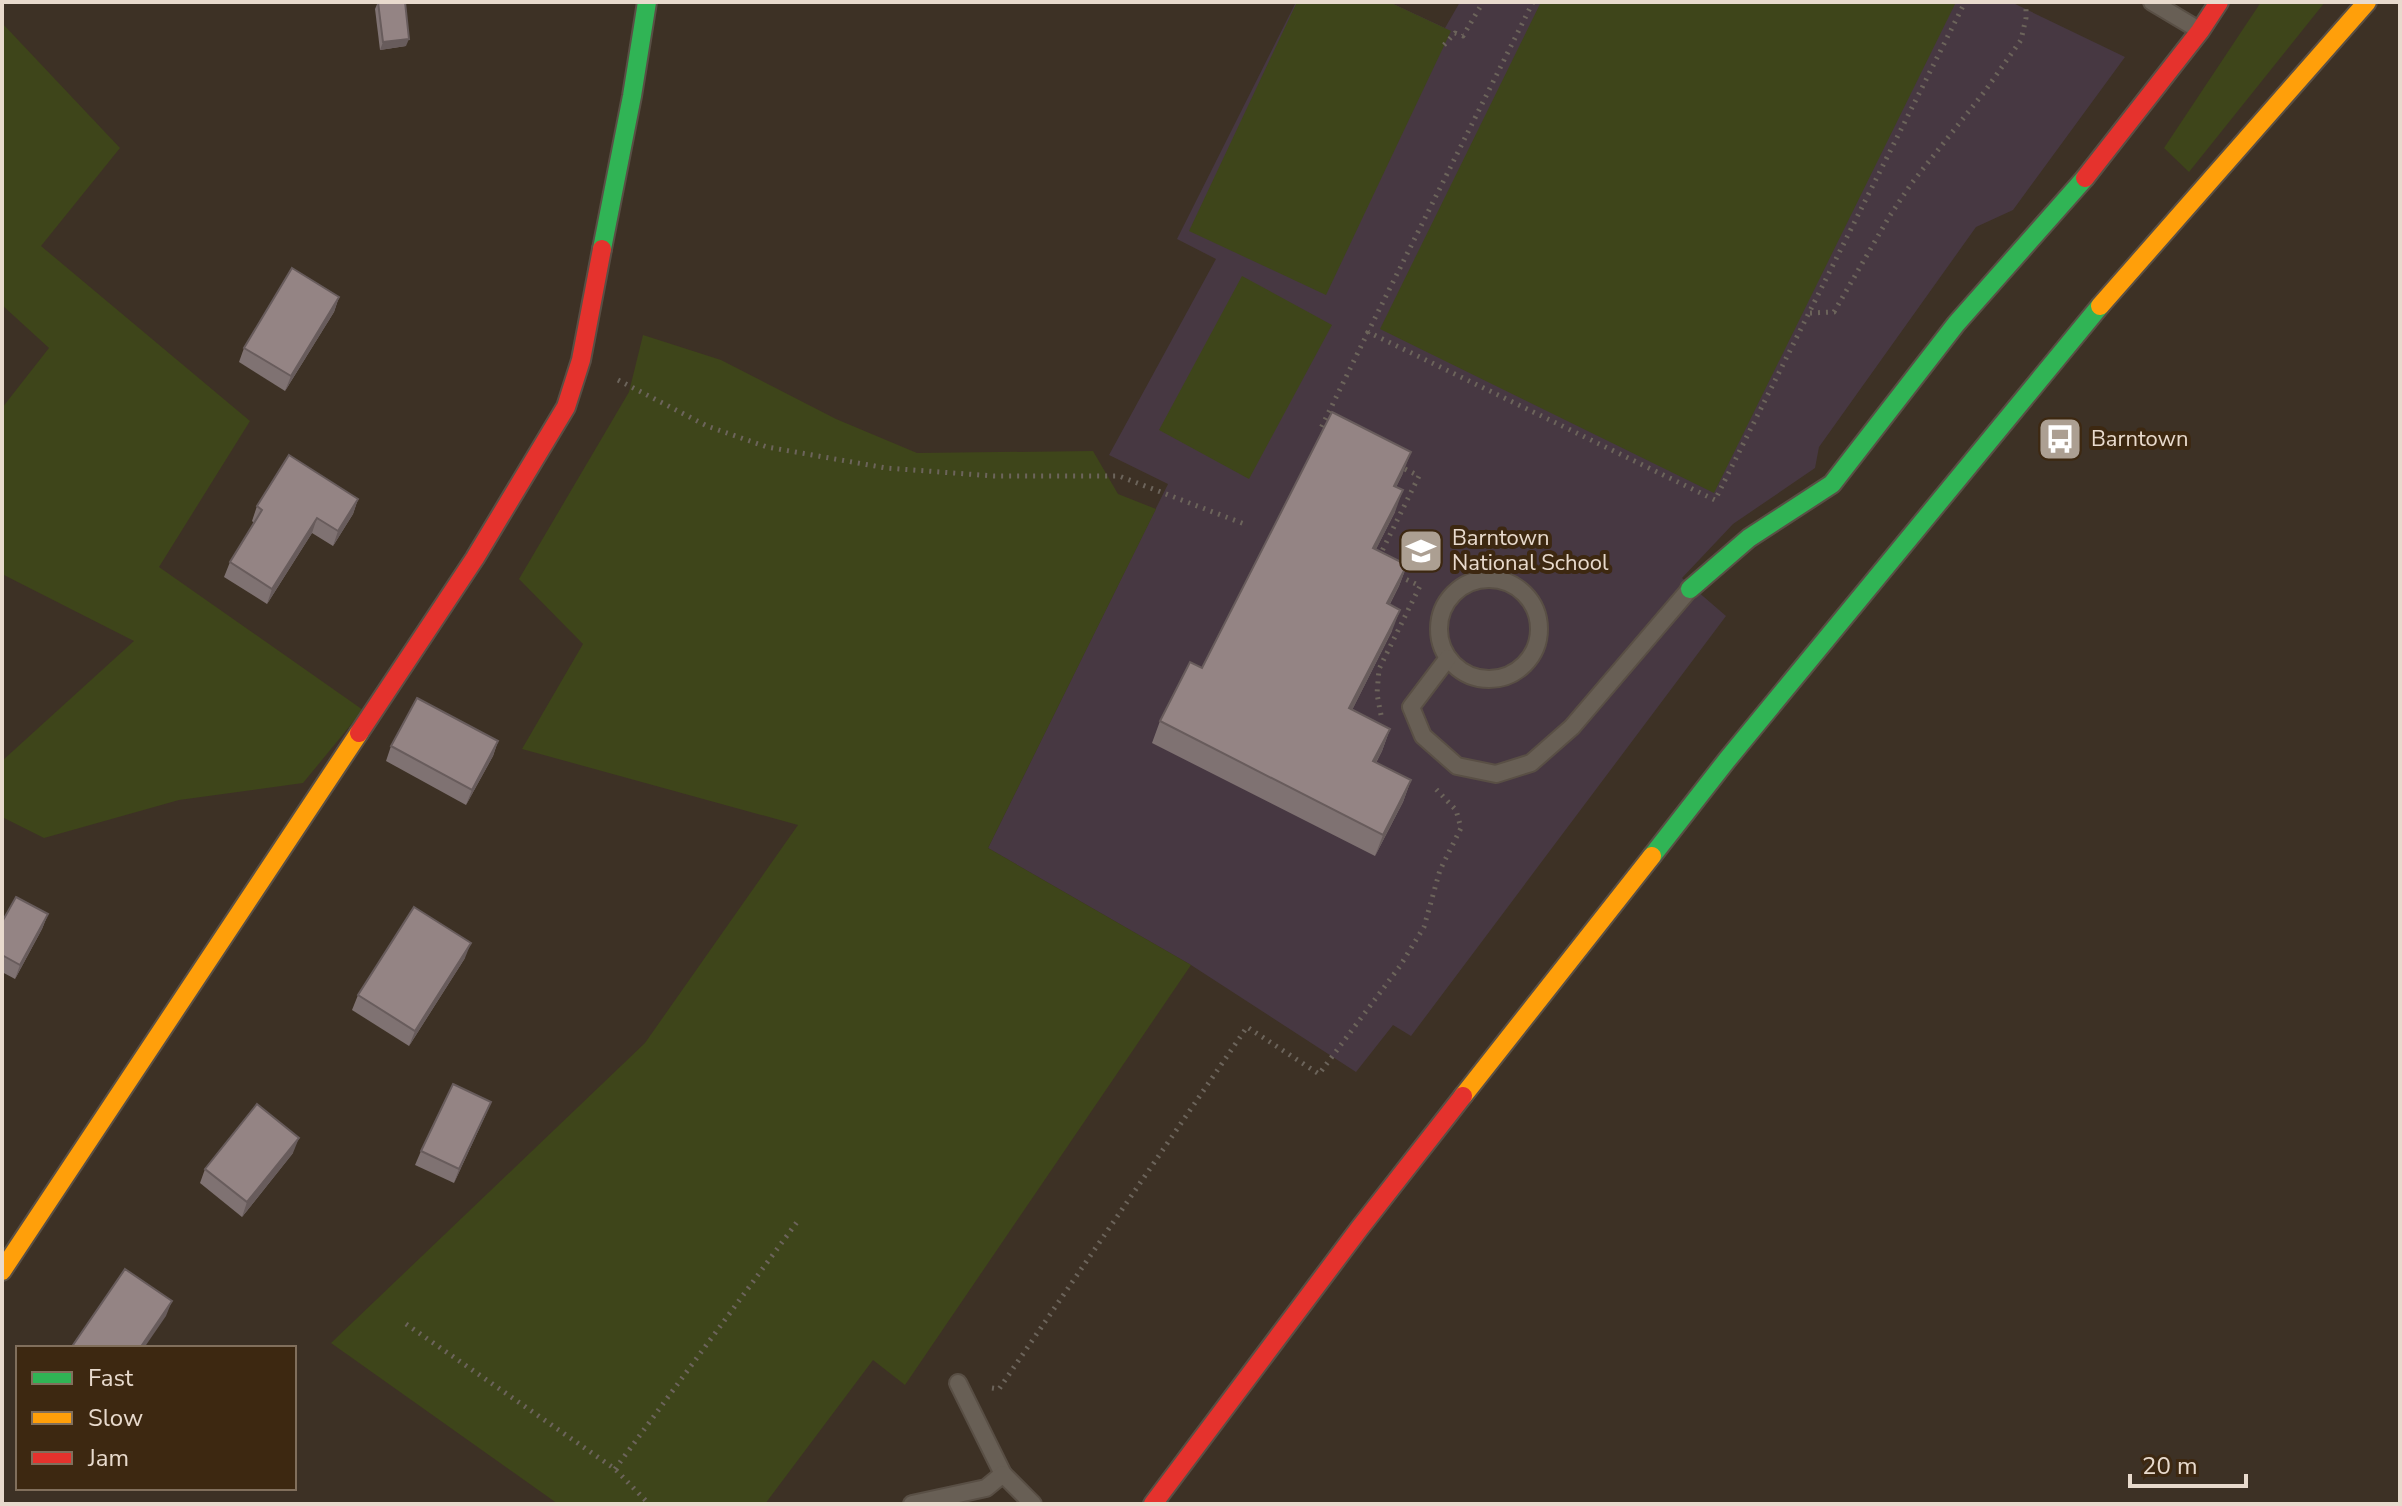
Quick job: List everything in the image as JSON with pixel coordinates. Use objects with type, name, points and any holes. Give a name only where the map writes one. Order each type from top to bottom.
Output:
[{"type":"main road","points":[[2,1271],[475,558],[566,407],[581,360],[647,2]]},
{"type":"main road","points":[[1690,589],[1749,538],[1832,484],[1956,324],[2092,170],[2219,2]]},
{"type":"main road","points":[[1153,1504],[1359,1229],[1727,760],[2121,281],[2367,2]]},
{"type":"lane","points":[[2152,2],[2200,31]]},
{"type":"lane","points":[[1491,578],[1508,582],[1522,591],[1533,604],[1539,636],[1523,666],[1508,675],[1492,679],[1475,677],[1460,670],[1448,658],[1441,644],[1439,628],[1449,598],[1460,588],[1491,578]]},
{"type":"lane","points":[[1448,658],[1411,707],[1423,736],[1457,766],[1496,774],[1531,763],[1572,727],[1690,589]]},
{"type":"lane","points":[[958,1383],[1003,1474],[1033,1504]]},
{"type":"lane","points":[[912,1504],[986,1488],[1003,1474]]},
{"type":"path","points":[[1444,45],[1455,33],[1463,36],[1483,2]]},
{"type":"path","points":[[1335,435],[1321,428],[1533,2]]},
{"type":"path","points":[[1368,332],[1715,500],[1965,2]]},
{"type":"path","points":[[1809,314],[1834,312],[1911,184],[2021,40],[2026,2]]},
{"type":"path","points":[[581,360],[707,426],[767,447],[886,468],[994,476],[1119,476],[1247,525]]},
{"type":"path","points":[[1376,565],[1419,476],[1391,462]]},
{"type":"path","points":[[1387,570],[1420,586],[1379,669],[1377,694],[1382,720],[1411,707]]},
{"type":"path","points":[[958,1383],[999,1389],[1247,1027],[1319,1074],[1400,966],[1424,927],[1440,870],[1461,828],[1456,810],[1428,780]]},
{"type":"path","points":[[615,1469],[797,1222]]},
{"type":"path","points":[[406,1324],[615,1469],[649,1504]]},
{"type":"shaded area","name":"Barntown National School","points":[[1296,2],[1389,2],[1445,28],[1460,2],[2011,2],[2125,57],[2013,210],[1976,227],[1819,447],[1815,468],[1733,524],[1682,578],[1726,616],[1411,1036],[1393,1025],[1356,1072],[1191,965],[988,848],[1168,484],[1109,455],[1216,259],[1177,239]]},
{"type":"green space","points":[[1297,2],[1389,2],[1451,31],[1326,295],[1189,231]]},
{"type":"green space","points":[[1541,2],[1956,2],[1714,493],[1380,329]]},
{"type":"green space","points":[[2261,2],[2325,2],[2189,172],[2164,148]]},
{"type":"green space","points":[[2,23],[120,148],[41,246],[250,421],[159,567],[363,710],[303,783],[179,800],[44,838],[2,817],[2,761],[134,641],[2,574],[2,408],[49,348],[2,305]]},
{"type":"green space","points":[[1242,276],[1332,325],[1249,479],[1159,430]]},
{"type":"green space","points":[[643,335],[721,360],[836,419],[917,453],[1093,451],[1118,494],[1156,509],[988,848],[1191,965],[905,1385],[873,1360],[765,1504],[558,1504],[331,1343],[645,1043],[798,825],[522,749],[583,644],[519,579],[629,392]]},
{"type":"building","points":[[378,2],[405,2],[409,39],[383,42]]},
{"type":"building","points":[[292,268],[339,297],[291,376],[244,348]]},
{"type":"building","points":[[1332,412],[1411,452],[1394,486],[1403,490],[1373,548],[1407,565],[1387,603],[1400,610],[1349,708],[1390,729],[1373,761],[1411,780],[1383,835],[1160,721],[1190,662],[1202,668]]},
{"type":"building","points":[[289,455],[358,499],[338,531],[317,518],[272,589],[230,562],[262,510],[257,506]]},
{"type":"building","points":[[417,698],[498,741],[472,790],[391,746]]},
{"type":"building","points":[[16,897],[48,914],[20,965],[2,955],[2,922]]},
{"type":"building","points":[[414,907],[471,943],[415,1031],[358,995]]},
{"type":"building","points":[[453,1084],[491,1102],[459,1169],[421,1151]]},
{"type":"building","points":[[257,1104],[299,1138],[247,1202],[205,1169]]},
{"type":"building","points":[[125,1269],[172,1301],[141,1346],[72,1346]]},
{"type":"traffic: fast","points":[[602,249],[647,2]]},
{"type":"traffic: fast","points":[[1690,589],[1749,538],[1832,484],[1956,324],[2085,178]]},
{"type":"traffic: fast","points":[[1652,856],[1727,760],[2100,306]]},
{"type":"traffic: slow","points":[[2100,306],[2367,2]]},
{"type":"traffic: slow","points":[[2,1271],[359,733]]},
{"type":"traffic: slow","points":[[1463,1096],[1652,856]]},
{"type":"traffic: jam","points":[[2085,178],[2200,31],[2219,2]]},
{"type":"traffic: jam","points":[[359,733],[475,558],[566,407],[581,360],[602,249]]},
{"type":"traffic: jam","points":[[1153,1504],[1463,1096]]},
{"type":"place","name":"Barntown","points":[[2060,439]]},
{"type":"place","name":"Barntown National School","points":[[1421,551]]}]
